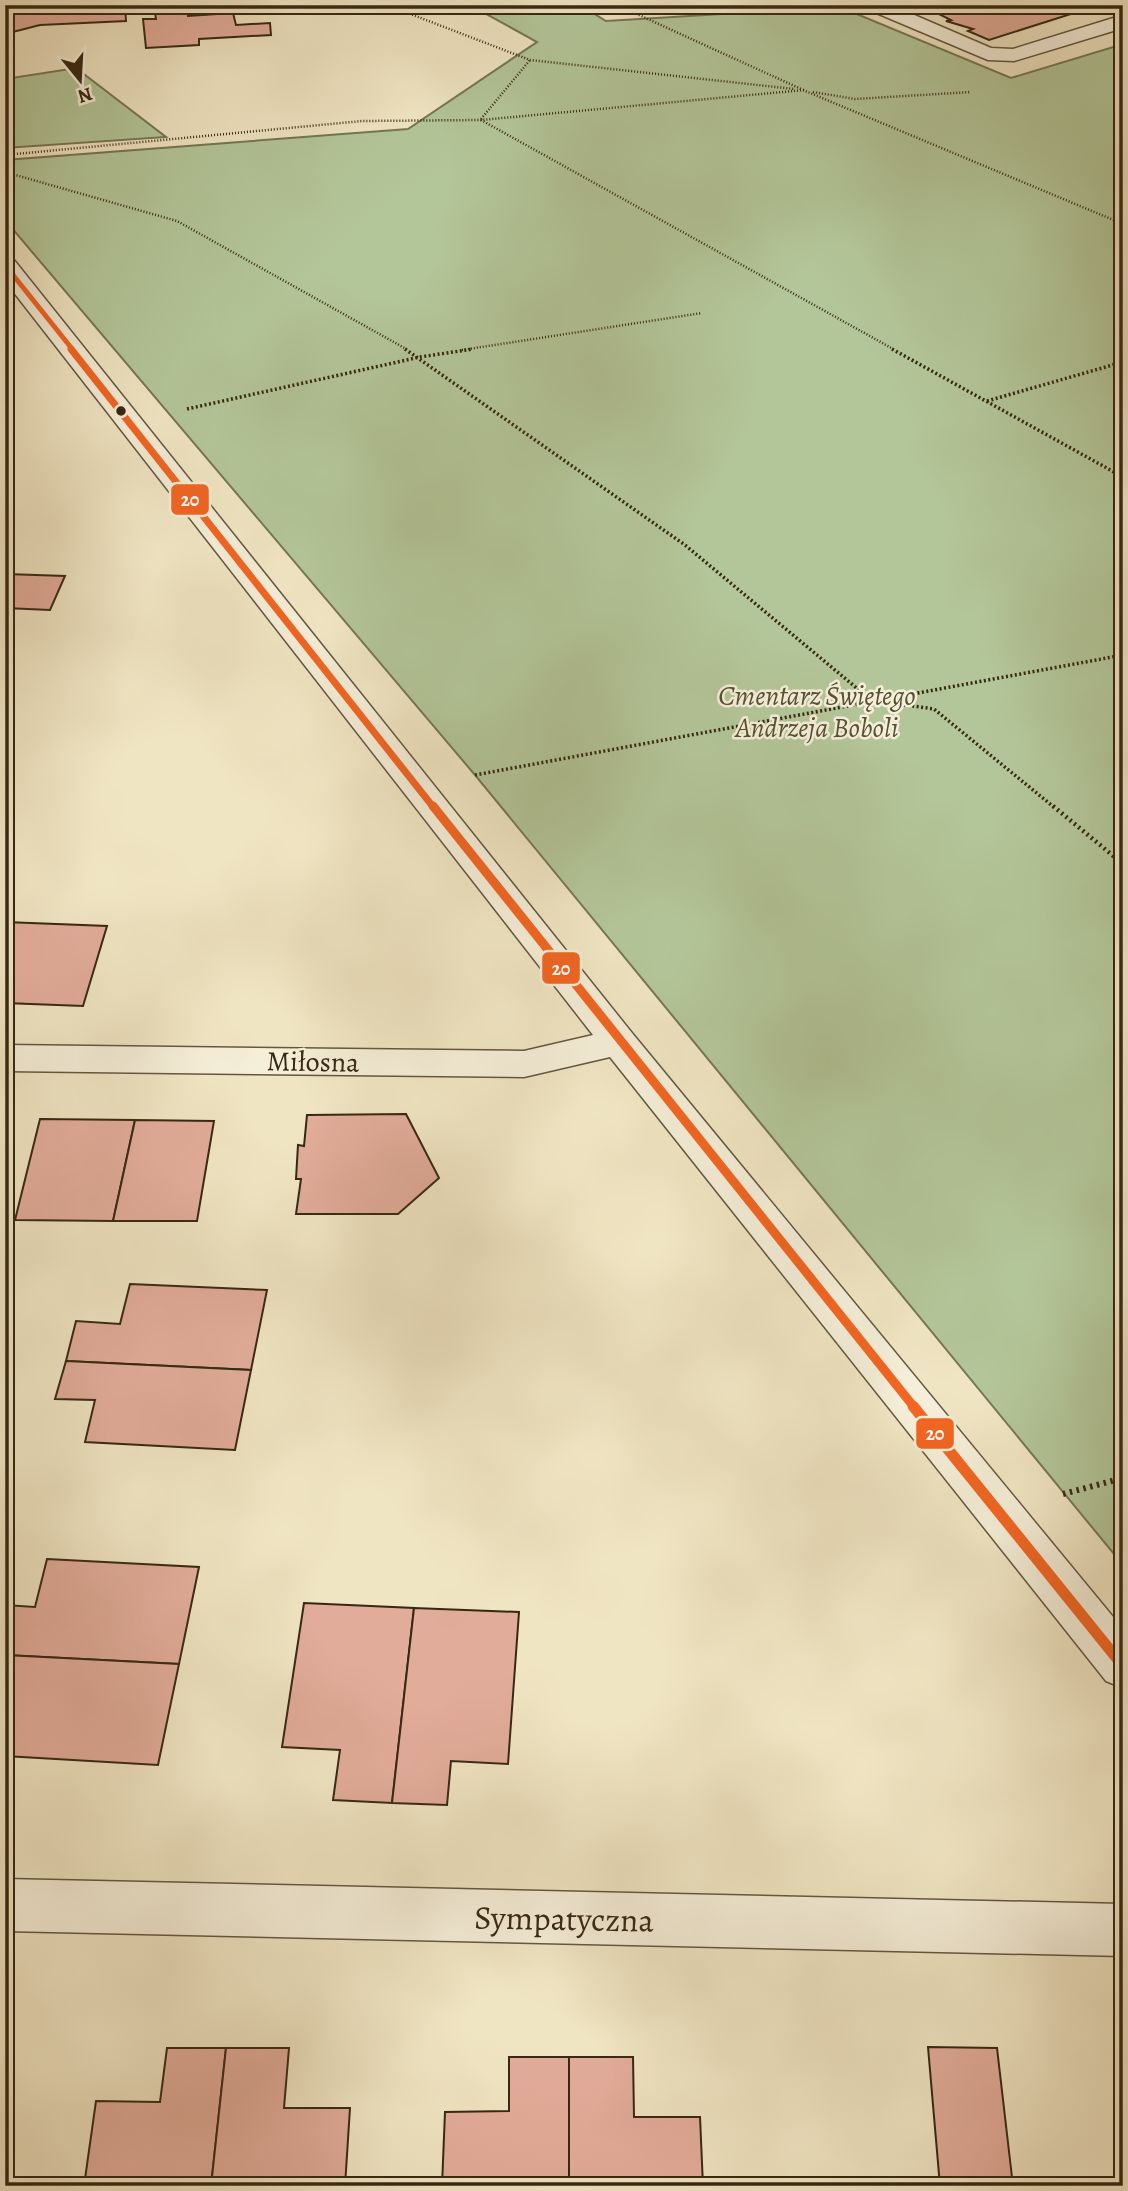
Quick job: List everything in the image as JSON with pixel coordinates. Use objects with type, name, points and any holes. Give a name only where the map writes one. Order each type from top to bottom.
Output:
[{"type":"street","points":[[874,5],[988,54],[1014,55],[1123,21]]},
{"type":"street","points":[[5,265],[619,1042],[1123,1666]]},
{"type":"street","name":"Miłosna","points":[[5,1058],[524,1063],[619,1042]]},
{"type":"street","name":"Sympatyczna","points":[[5,1905],[1123,1930]]},
{"type":"path","points":[[387,5],[530,60],[804,90],[855,99],[962,94],[1005,84],[988,54]]},
{"type":"path","points":[[617,5],[804,90],[1123,224]]},
{"type":"path","points":[[481,120],[530,60]]},
{"type":"path","points":[[5,155],[362,121],[481,120],[804,90]]},
{"type":"path","points":[[481,120],[1123,477]]},
{"type":"path","points":[[5,172],[177,220],[420,357],[685,545],[871,700],[934,709],[1123,864]]},
{"type":"path","points":[[187,409],[420,357],[702,313]]},
{"type":"path","points":[[987,401],[1123,362]]},
{"type":"path","points":[[475,775],[1123,655]]},
{"type":"path","points":[[1063,1494],[1123,1478]]},
{"type":"green space","name":"Cmentarz Świętego Andrzeja Boboli","points":[[470,5],[580,5],[606,21],[840,7],[1011,78],[1123,44],[1123,1565],[475,775],[5,220],[5,160],[408,129],[537,42]]},
{"type":"green space","points":[[76,68],[166,137],[5,148],[5,79]]},
{"type":"building","points":[[5,5],[125,5],[126,21],[40,25],[5,34]]},
{"type":"building","points":[[125,5],[187,5],[188,16],[233,13],[236,25],[270,23],[271,35],[199,39],[199,45],[146,48],[143,19],[156,19],[155,12],[126,13]]},
{"type":"building","points":[[921,5],[995,8],[1097,5],[1094,6],[1101,9],[1084,14],[1077,12],[989,40],[968,31],[973,29],[946,21],[951,20]]},
{"type":"building","points":[[6,574],[65,576],[50,610],[5,608]]},
{"type":"building","points":[[5,922],[107,926],[83,1006],[5,1003]]},
{"type":"building","points":[[406,1114],[439,1178],[398,1214],[296,1214],[301,1179],[296,1179],[298,1145],[304,1146],[307,1115]]},
{"type":"building","points":[[40,1119],[135,1120],[113,1221],[15,1220]]},
{"type":"building","points":[[135,1120],[214,1121],[197,1221],[113,1221]]},
{"type":"building","points":[[130,1284],[267,1290],[251,1370],[66,1361],[76,1321],[120,1324]]},
{"type":"building","points":[[66,1361],[251,1370],[235,1450],[85,1442],[95,1400],[55,1399]]},
{"type":"building","points":[[47,1559],[199,1567],[179,1664],[5,1655],[5,1605],[35,1607]]},
{"type":"building","points":[[304,1603],[414,1608],[392,1803],[333,1800],[340,1750],[282,1747]]},
{"type":"building","points":[[414,1608],[519,1612],[508,1764],[451,1761],[447,1805],[392,1803]]},
{"type":"building","points":[[5,1655],[179,1664],[158,1765],[5,1756]]},
{"type":"building","points":[[928,2047],[997,2048],[1013,2186],[940,2186]]},
{"type":"building","points":[[167,2048],[226,2048],[211,2186],[84,2186],[96,2101],[160,2102]]},
{"type":"building","points":[[226,2048],[289,2048],[284,2108],[350,2108],[345,2186],[211,2186]]},
{"type":"building","points":[[509,2057],[569,2057],[569,2186],[442,2186],[445,2112],[509,2111]]},
{"type":"building","points":[[569,2057],[633,2057],[634,2117],[700,2117],[703,2186],[569,2186]]},
{"type":"transit line","name":"20","points":[[5,265],[619,1042],[1123,1666]]}]
